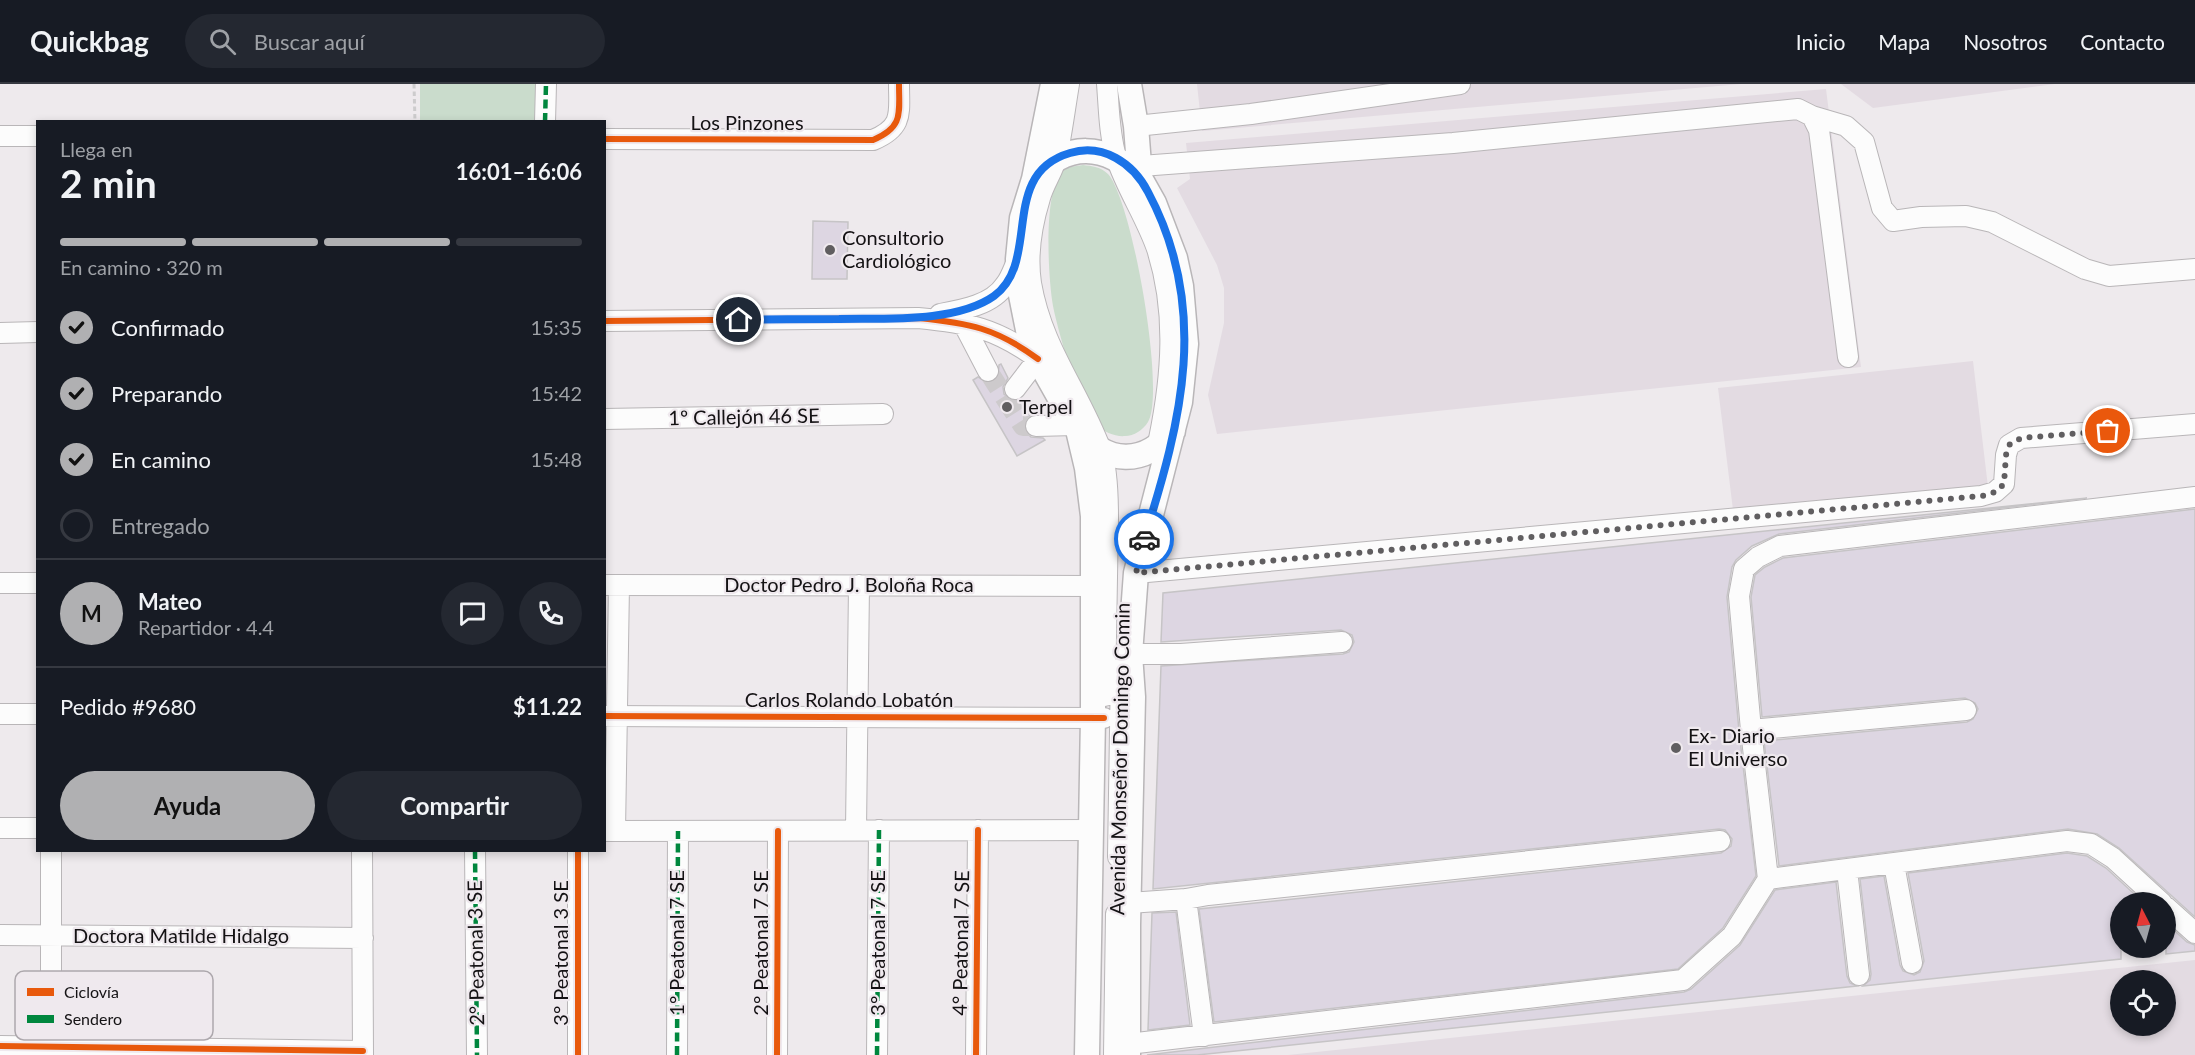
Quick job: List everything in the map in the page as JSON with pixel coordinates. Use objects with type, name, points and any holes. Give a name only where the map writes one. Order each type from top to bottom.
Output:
[{"type":"main road","name":"Avenida Monseñor Domingo Comin","points":[[1053,84],[1034,179],[1022,218],[1018,259],[1023,310],[1038,360],[1076,428],[1091,489],[1098,718],[1090,831],[1087,1055]]},
{"type":"main road","name":"Avenida Monseñor Domingo Comin","points":[[1123,1051],[1129,903],[1133,697],[1130,654],[1136,573],[1166,438],[1180,402],[1185,354],[1185,315],[1181,286],[1166,230],[1140,172],[1129,84]]},
{"type":"main road","points":[[1034,179],[1056,158],[1086,151],[1102,152],[1140,172]]},
{"type":"main road","points":[[1076,428],[1088,443],[1102,452],[1118,456],[1134,457],[1149,452],[1166,438]]},
{"type":"street","points":[[545,120],[546,84]]},
{"type":"street","name":"Los Pinzones","points":[[606,139],[873,140],[888,133],[899,117],[899,84]]},
{"type":"street","name":"Avenida Monseñor Domingo Comin","points":[[1069,84],[1056,158],[1040,197],[1030,250],[1031,282],[1051,351],[1102,452],[1108,518],[1098,718],[1098,1055]]},
{"type":"street","name":"Avenida Monseñor Domingo Comin","points":[[1107,84],[1111,132],[1116,158],[1156,248],[1166,286],[1172,362],[1166,438],[1131,545],[1124,585],[1123,1051]]},
{"type":"street","points":[[1136,126],[1251,114],[1460,84]]},
{"type":"street","points":[[1140,172],[1798,109],[1812,116],[1846,126],[1864,142],[1882,208],[1893,221],[1966,216],[1992,222],[2085,269],[2109,276],[2195,269]]},
{"type":"street","points":[[1812,116],[1819,130],[1848,357]]},
{"type":"street","points":[[0,136],[36,136]]},
{"type":"street","points":[[918,318],[965,310],[983,303],[1005,286],[1018,259]]},
{"type":"street","points":[[606,321],[918,318],[963,323],[990,330],[1016,343],[1038,360],[1015,389]]},
{"type":"street","points":[[963,323],[988,371]]},
{"type":"street","points":[[0,333],[36,332]]},
{"type":"street","name":"1º Callejón 46 SE","points":[[606,419],[883,414]]},
{"type":"street","points":[[1136,573],[1982,496],[1995,492],[2004,484],[2009,445],[2021,438],[2195,424]]},
{"type":"street","points":[[1036,426],[1076,428]]},
{"type":"street","points":[[1123,1051],[1204,1036],[1683,980],[1732,936],[1768,879],[1739,596],[1744,569],[1758,557],[1780,546],[2195,497]]},
{"type":"street","points":[[0,583],[36,583]]},
{"type":"street","points":[[612,585],[610,831],[1090,831]]},
{"type":"street","name":"Doctor Pedro J. Boloña Roca","points":[[612,585],[1093,586]]},
{"type":"street","points":[[856,830],[859,585]]},
{"type":"street","points":[[1130,654],[1181,654],[1342,642]]},
{"type":"street","points":[[1751,730],[1966,710]]},
{"type":"street","points":[[0,714],[36,714]]},
{"type":"street","name":"Carlos Rolando Lobatón","points":[[610,716],[1098,718]]},
{"type":"street","points":[[0,828],[36,828]]},
{"type":"street","name":"3° Peatonal 7 SE","points":[[877,1055],[879,830]]},
{"type":"street","name":"1° Peatonal 7 SE","points":[[677,1055],[678,831]]},
{"type":"street","name":"2° Peatonal 7 SE","points":[[777,1055],[778,831]]},
{"type":"street","name":"4° Peatonal 7 SE","points":[[976,1055],[978,831]]},
{"type":"street","points":[[1129,903],[1186,899],[1720,841]]},
{"type":"street","points":[[1768,879],[2067,841],[2091,844],[2113,858],[2150,892]]},
{"type":"street","points":[[51,852],[51,971]]},
{"type":"street","points":[[0,1046],[51,1051],[363,1053],[362,852]]},
{"type":"street","name":"2° Peatonal 3 SE","points":[[475,852],[477,1055]]},
{"type":"street","name":"3° Peatonal 3 SE","points":[[578,852],[578,1055]]},
{"type":"street","points":[[1894,864],[1912,963]]},
{"type":"street","points":[[1847,870],[1859,975]]},
{"type":"street","points":[[1186,899],[1204,1036]]},
{"type":"street","points":[[2176,916],[2195,933]]},
{"type":"street","name":"Doctora Matilde Hidalgo","points":[[0,935],[363,938]]},
{"type":"path","points":[[414,84],[415,120]]},
{"type":"shaded area","points":[[1197,84],[1741,84],[1202,131]]},
{"type":"shaded area","points":[[1841,84],[2055,84],[1873,108]]},
{"type":"shaded area","points":[[1826,89],[1861,367],[1217,434],[1208,395],[1224,323],[1224,288],[1217,265],[1177,188],[1190,179],[1186,143]]},
{"type":"shaded area","points":[[1973,361],[1988,487],[1733,510],[1718,388]]},
{"type":"shaded area","points":[[2195,960],[2195,1055],[1288,1055]]},
{"type":"green space","points":[[420,84],[537,84],[536,120],[420,120]]},
{"type":"green space","points":[[1083,165],[1096,167],[1108,174],[1117,191],[1127,220],[1144,296],[1153,374],[1152,404],[1146,425],[1138,432],[1128,436],[1106,432],[1090,416],[1070,368],[1053,306],[1048,239],[1054,187],[1059,176],[1066,169]]},
{"type":"building","name":"Consultorio Cardiológico","points":[[813,221],[848,222],[847,279],[812,279]]},
{"type":"building","name":"Terpel","points":[[1001,364],[1008,378],[1003,387],[1004,394],[1013,401],[1021,399],[1030,416],[1025,421],[1026,432],[1031,437],[1045,440],[1017,456],[973,380],[978,377],[987,383],[994,381],[998,377]]},
{"type":"building","points":[[2087,498],[1779,534],[1752,546],[1736,560],[1732,567],[1727,597],[1739,731],[1756,876],[1723,928],[1678,969],[1214,1022],[1199,909],[1721,853],[1731,846],[1732,839],[1725,830],[1719,829],[1153,889],[1161,666],[1343,654],[1349,652],[1354,642],[1352,635],[1341,630],[1161,642],[1163,593]]},
{"type":"building","points":[[2195,509],[2195,917],[2176,900],[2176,892],[2167,892],[2119,848],[2097,834],[2068,829],[1779,866],[1764,741],[1967,722],[1973,719],[1978,709],[1975,703],[1965,698],[1762,717],[1751,597],[1755,575],[1783,558]]},
{"type":"building","points":[[2067,853],[2087,856],[2106,868],[2132,892],[2110,892],[2110,958],[2121,959],[1863,986],[1870,980],[1871,974],[1860,879],[1884,876],[1900,965],[1903,971],[1914,975],[1920,972],[1924,961],[1908,873]]},
{"type":"building","points":[[1836,882],[1847,976],[1850,983],[1857,986],[1197,1055],[1147,1055],[1684,992],[1691,989],[1740,945],[1775,890]]},
{"type":"building","points":[[1176,912],[1190,1025],[1148,1030],[1152,913]]},
{"type":"building","points":[[2176,932],[2187,942],[2195,945],[2195,951],[2176,953]]},
{"type":"tunnel","points":[[988,371],[1023,426],[1036,426]]},
{"type":"marked path","points":[[545,120],[546,84]]},
{"type":"marked path","points":[[877,1055],[879,830]]},
{"type":"marked path","points":[[677,1055],[678,831]]},
{"type":"marked path","points":[[475,852],[477,1055]]},
{"type":"cycle path","points":[[606,139],[873,140],[890,130],[898,118],[899,84]]},
{"type":"cycle path","points":[[606,321],[918,318],[952,322],[981,329],[1009,340],[1038,359]]},
{"type":"cycle path","points":[[606,716],[1104,718]]},
{"type":"cycle path","points":[[976,1055],[978,830]]},
{"type":"cycle path","points":[[777,1055],[778,831]]},
{"type":"cycle path","points":[[578,852],[578,1055]]},
{"type":"cycle path","points":[[0,1046],[363,1051]]},
{"type":"way so far","points":[[1144,539],[1136,573],[1982,496],[1995,492],[2004,484],[2009,445],[2021,438],[2108,431]]},
{"type":"place","name":"Consultorio Cardiológico","points":[[830,250]]},
{"type":"place","name":"Terpel","points":[[1007,407]]},
{"type":"place","name":"Ex- Diario El Universo","points":[[1676,748]]},
{"type":"route","points":[[739,320],[918,318],[965,310],[983,303],[1005,286],[1018,259],[1019,238],[1027,198],[1034,179],[1044,167],[1056,158],[1086,151],[1102,152],[1116,158],[1129,166],[1140,178],[1166,230],[1175,258],[1185,315],[1186,344],[1180,402],[1155,506],[1144,539]]}]
